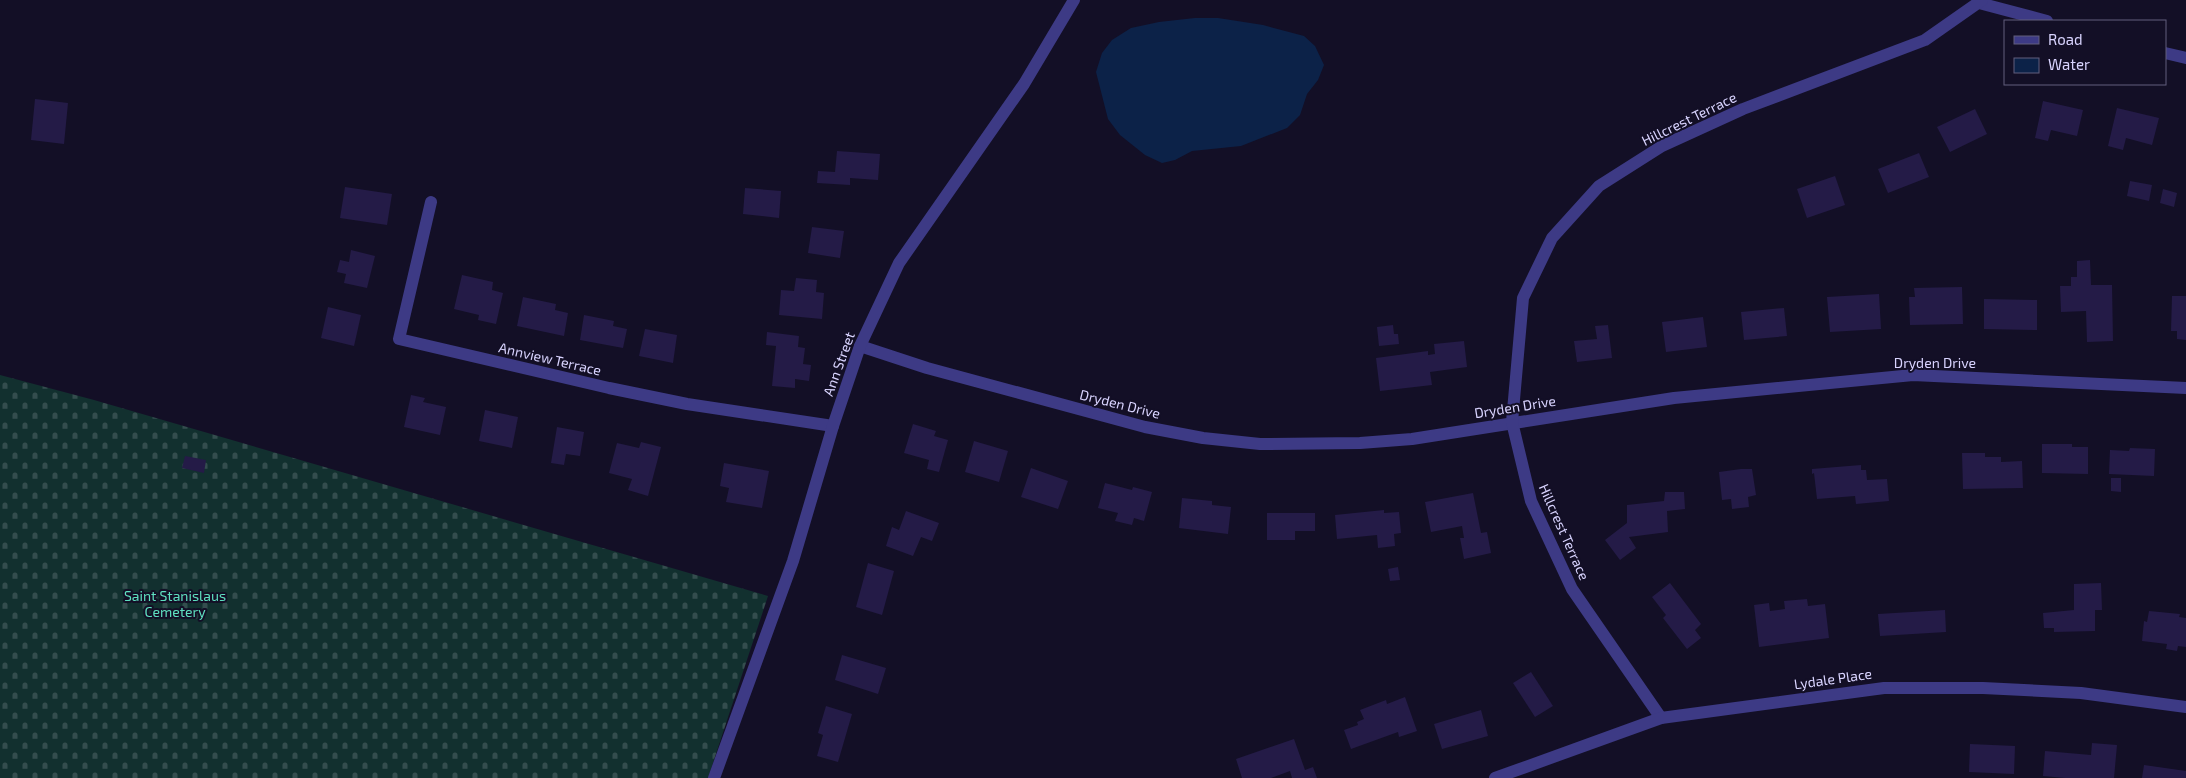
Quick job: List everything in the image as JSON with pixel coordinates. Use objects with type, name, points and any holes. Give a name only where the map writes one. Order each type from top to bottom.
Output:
[{"type":"street","name":"Ann Street","points":[[714,778],[793,562],[833,426],[860,346],[899,263],[1024,84],[1074,0]]},
{"type":"street","points":[[1981,2],[2044,20]]},
{"type":"street","name":"Hillcrest Terrace","points":[[1661,718],[1572,589],[1531,501],[1512,422],[1522,298],[1552,238],[1599,186],[1670,142],[1743,109],[1925,40],[1981,2]]},
{"type":"street","points":[[2166,53],[2186,58]]},
{"type":"street","name":"Annview Terrace","points":[[431,202],[399,339],[600,386],[687,404],[833,426]]},
{"type":"street","name":"Dryden Drive","points":[[860,346],[927,368],[1145,427],[1203,438],[1260,444],[1360,443],[1412,439],[1674,398],[1913,375],[2186,388]]},
{"type":"street","name":"Lydale Place","points":[[1495,778],[1661,718],[1884,688],[1983,688],[2081,693],[2186,708]]},
{"type":"green space","name":"Saint Stanislaus Cemetery","points":[[0,375],[94,400],[768,596],[708,778],[0,778]]},
{"type":"water","points":[[1195,18],[1218,18],[1263,25],[1304,36],[1315,46],[1324,65],[1318,80],[1307,94],[1300,115],[1287,128],[1241,146],[1192,151],[1175,160],[1162,163],[1145,155],[1120,135],[1108,119],[1096,72],[1102,53],[1112,40],[1131,28],[1159,22]]},
{"type":"building","points":[[35,99],[68,103],[64,144],[31,140]]},
{"type":"building","points":[[2043,101],[2083,110],[2077,136],[2051,130],[2048,141],[2035,138]]},
{"type":"building","points":[[2117,108],[2159,118],[2152,145],[2126,138],[2123,150],[2108,146]]},
{"type":"building","points":[[1975,109],[1987,134],[1950,152],[1937,127]]},
{"type":"building","points":[[837,151],[880,154],[878,180],[850,178],[850,185],[817,183],[818,171],[835,172]]},
{"type":"building","points":[[1919,153],[1929,177],[1888,193],[1878,169]]},
{"type":"building","points":[[1835,176],[1845,205],[1807,218],[1797,189]]},
{"type":"building","points":[[2130,181],[2152,185],[2149,201],[2127,196]]},
{"type":"building","points":[[345,187],[392,194],[387,225],[340,218]]},
{"type":"building","points":[[745,188],[781,191],[779,218],[743,214]]},
{"type":"building","points":[[2163,189],[2177,193],[2174,207],[2160,203]]},
{"type":"building","points":[[812,227],[844,231],[840,258],[808,253]]},
{"type":"building","points":[[351,250],[375,256],[367,288],[344,283],[346,274],[337,272],[340,260],[349,262]]},
{"type":"building","points":[[2090,260],[2091,285],[2112,285],[2113,341],[2087,342],[2086,311],[2061,312],[2060,286],[2071,286],[2071,277],[2077,277],[2077,261]]},
{"type":"building","points":[[462,275],[493,282],[492,290],[503,293],[496,324],[478,320],[479,315],[454,309]]},
{"type":"building","points":[[796,278],[817,280],[816,292],[824,293],[822,319],[779,315],[781,290],[794,291]]},
{"type":"building","points":[[1962,287],[1963,324],[1910,325],[1909,297],[1915,297],[1914,288]]},
{"type":"building","points":[[1879,294],[1881,329],[1830,332],[1827,297]]},
{"type":"building","points":[[2172,296],[2186,296],[2186,340],[2177,339],[2177,331],[2171,331]]},
{"type":"building","points":[[523,297],[556,304],[555,310],[568,313],[564,336],[517,326]]},
{"type":"building","points":[[1984,299],[2037,300],[2037,330],[1984,329]]},
{"type":"building","points":[[328,307],[361,315],[354,346],[321,338]]},
{"type":"building","points":[[1784,308],[1787,336],[1744,340],[1741,312]]},
{"type":"building","points":[[584,315],[614,321],[613,326],[627,329],[623,348],[580,340]]},
{"type":"building","points":[[1703,317],[1707,347],[1666,352],[1662,322]]},
{"type":"building","points":[[1393,325],[1394,334],[1398,334],[1399,344],[1379,346],[1377,327]]},
{"type":"building","points":[[1608,325],[1612,358],[1577,362],[1574,341],[1597,339],[1595,326]]},
{"type":"building","points":[[645,329],[677,335],[673,363],[639,356]]},
{"type":"building","points":[[767,332],[799,336],[798,347],[805,348],[803,364],[811,365],[809,381],[795,379],[795,388],[772,386],[776,346],[766,345]]},
{"type":"building","points":[[1464,341],[1467,367],[1430,372],[1432,385],[1380,391],[1376,358],[1428,351],[1428,355],[1435,354],[1434,344]]},
{"type":"building","points":[[411,395],[425,398],[423,402],[446,407],[440,435],[404,427]]},
{"type":"building","points":[[485,410],[518,417],[512,448],[479,441]]},
{"type":"building","points":[[913,424],[936,431],[934,436],[948,440],[939,472],[927,469],[929,460],[904,453]]},
{"type":"building","points":[[557,427],[584,432],[580,456],[566,454],[564,465],[551,463]]},
{"type":"building","points":[[974,441],[1008,451],[999,482],[965,472]]},
{"type":"building","points":[[641,442],[661,447],[648,496],[628,490],[632,479],[609,473],[617,443],[639,448]]},
{"type":"building","points":[[2042,444],[2072,444],[2072,447],[2088,447],[2088,474],[2042,473]]},
{"type":"building","points":[[2130,448],[2155,449],[2154,476],[2109,474],[2110,450],[2129,451]]},
{"type":"building","points":[[1962,453],[1985,453],[1985,457],[2001,457],[2001,462],[2022,461],[2023,488],[1963,489]]},
{"type":"building","points":[[185,456],[206,460],[204,473],[182,468]]},
{"type":"building","points":[[724,463],[769,471],[762,508],[726,502],[729,488],[720,486]]},
{"type":"building","points":[[1861,465],[1861,470],[1866,470],[1867,480],[1887,479],[1889,501],[1856,504],[1855,496],[1817,499],[1812,469]]},
{"type":"building","points":[[1031,468],[1068,481],[1058,509],[1021,497]]},
{"type":"building","points":[[1752,469],[1756,495],[1748,497],[1749,507],[1732,509],[1731,499],[1722,500],[1719,472]]},
{"type":"building","points":[[2111,478],[2121,478],[2121,492],[2111,491]]},
{"type":"building","points":[[1105,483],[1132,490],[1133,487],[1152,492],[1144,521],[1134,518],[1132,525],[1115,521],[1118,513],[1098,508]]},
{"type":"building","points":[[1665,492],[1684,492],[1685,509],[1667,511],[1668,532],[1629,537],[1636,548],[1620,560],[1605,540],[1627,523],[1627,505],[1664,501]]},
{"type":"building","points":[[1473,493],[1481,533],[1487,532],[1491,553],[1464,559],[1460,538],[1464,538],[1462,526],[1431,532],[1425,502]]},
{"type":"building","points":[[1182,498],[1212,501],[1212,505],[1231,507],[1228,534],[1179,528]]},
{"type":"building","points":[[1384,510],[1384,513],[1399,512],[1401,533],[1394,534],[1395,546],[1378,548],[1377,535],[1337,539],[1335,515]]},
{"type":"building","points":[[906,511],[939,523],[932,541],[921,537],[913,556],[886,546],[892,527],[899,530]]},
{"type":"building","points":[[1267,513],[1315,513],[1315,531],[1295,531],[1295,540],[1267,540]]},
{"type":"building","points":[[868,563],[894,571],[882,615],[856,607]]},
{"type":"building","points":[[1398,567],[1400,580],[1390,581],[1388,569]]},
{"type":"building","points":[[1670,583],[1701,624],[1695,630],[1701,638],[1687,649],[1663,618],[1666,615],[1652,597]]},
{"type":"building","points":[[2101,583],[2102,610],[2095,610],[2095,631],[2054,632],[2054,628],[2044,628],[2043,613],[2074,610],[2074,584]]},
{"type":"building","points":[[1807,599],[1808,606],[1825,604],[1829,638],[1759,647],[1754,605],[1769,603],[1770,611],[1785,609],[1784,601]]},
{"type":"building","points":[[1945,610],[1946,632],[1880,636],[1878,614]]},
{"type":"building","points":[[2149,611],[2180,614],[2179,617],[2186,618],[2186,647],[2178,646],[2177,651],[2166,649],[2167,644],[2142,641],[2144,621],[2147,622]]},
{"type":"building","points":[[842,655],[886,668],[878,694],[835,680]]},
{"type":"building","points":[[1531,672],[1553,706],[1535,717],[1513,683]]},
{"type":"building","points":[[1405,697],[1417,731],[1399,737],[1398,732],[1351,749],[1344,730],[1358,725],[1357,722],[1364,719],[1360,710],[1386,700],[1387,704]]},
{"type":"building","points":[[826,706],[852,714],[838,762],[817,756],[823,735],[818,733]]},
{"type":"building","points":[[1481,710],[1488,736],[1442,749],[1434,724]]},
{"type":"building","points":[[1294,739],[1305,770],[1313,767],[1317,778],[1292,778],[1290,771],[1271,778],[1242,778],[1236,759]]},
{"type":"building","points":[[2092,743],[2117,745],[2114,778],[2043,776],[2045,751],[2091,755]]},
{"type":"building","points":[[1970,744],[2015,746],[2014,774],[1969,772]]},
{"type":"building","points":[[2144,765],[2186,771],[2186,778],[2142,778]]}]
